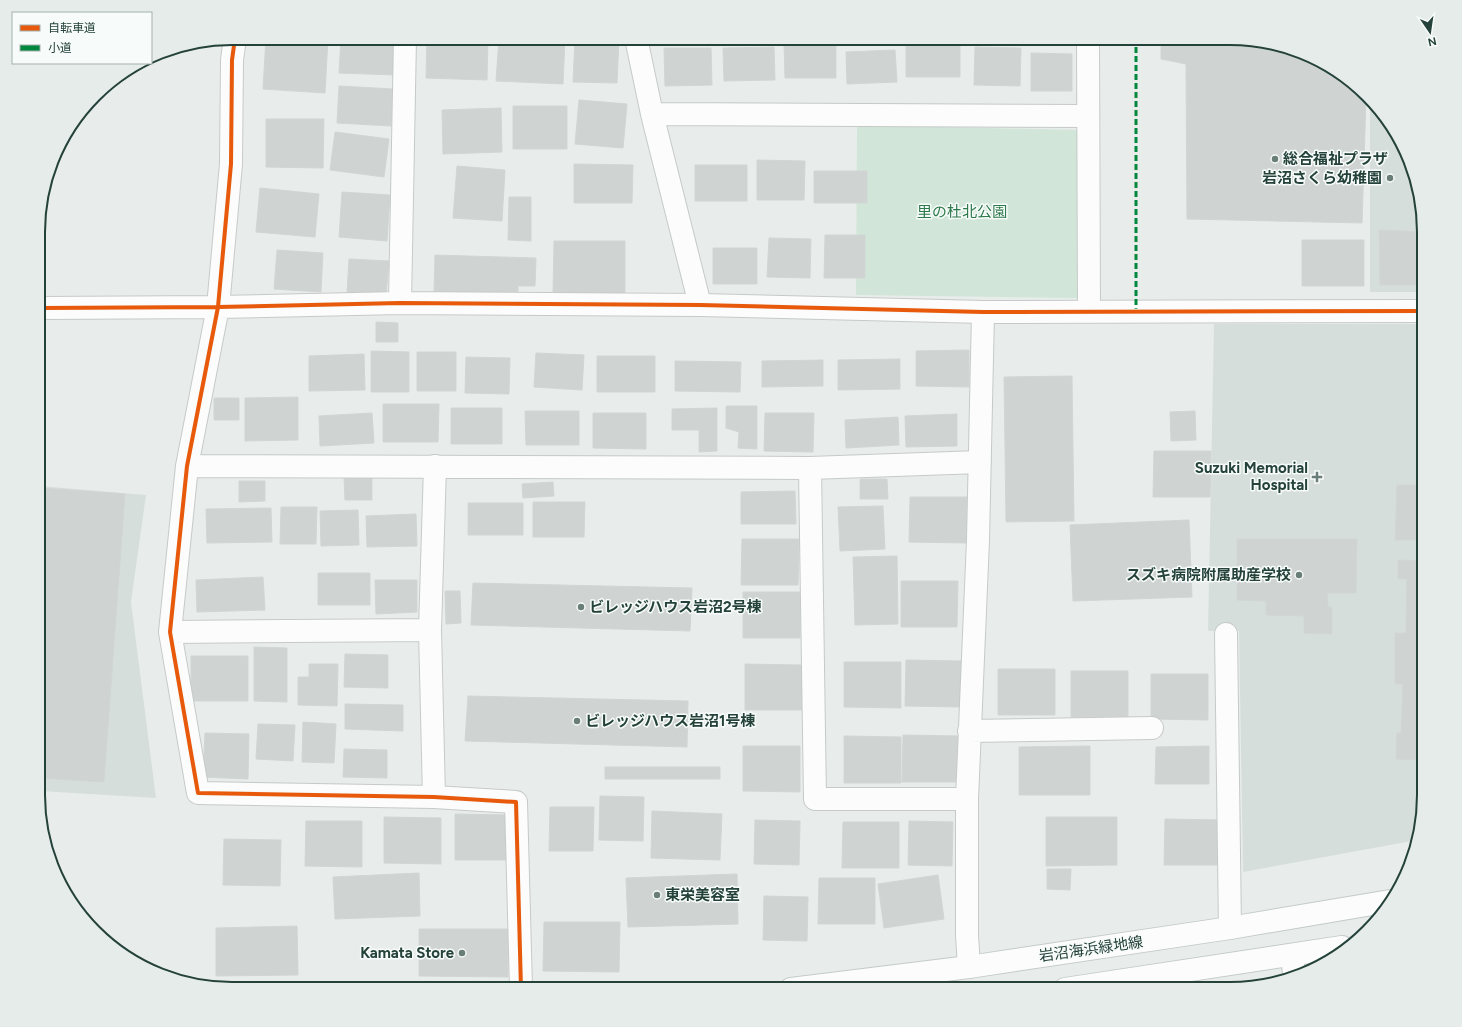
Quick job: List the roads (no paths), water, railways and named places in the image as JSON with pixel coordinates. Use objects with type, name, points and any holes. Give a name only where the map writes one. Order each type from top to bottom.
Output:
[{"type":"street","points":[[234,45],[232,60],[231,164],[218,307],[188,466],[170,632],[198,794],[434,797],[516,802],[521,982]]},
{"type":"street","points":[[400,303],[405,45]]},
{"type":"street","points":[[637,45],[652,114],[700,305]]},
{"type":"street","points":[[1088,45],[1089,311]]},
{"type":"street","points":[[652,114],[1088,116]]},
{"type":"street","points":[[45,308],[218,307],[400,303],[700,305],[983,312],[1417,311]]},
{"type":"street","points":[[969,966],[967,935],[967,799],[978,540],[983,312]]},
{"type":"street","points":[[188,466],[810,468],[980,462]]},
{"type":"street","points":[[434,797],[430,630],[435,466]]},
{"type":"street","points":[[810,468],[815,799],[967,799]]},
{"type":"street","points":[[170,632],[430,630]]},
{"type":"street","points":[[1226,634],[1230,928]]},
{"type":"street","points":[[969,732],[1152,728]]},
{"type":"street","name":"岩沼海浜緑地線","points":[[845,982],[969,966],[1230,928],[1383,902]]},
{"type":"street","points":[[1129,982],[1293,964],[1335,950]]},
{"type":"place","name":"総合福祉プラザ","points":[[1275,159]]},
{"type":"place","name":"岩沼さくら幼稚園","points":[[1390,178]]},
{"type":"place","name":"Suzuki Memorial Hospital","points":[[1317,477]]},
{"type":"place","name":"スズキ病院附属助産学校","points":[[1299,575]]},
{"type":"place","name":"ビレッジハウス岩沼2号棟","points":[[581,607]]},
{"type":"place","name":"ビレッジハウス岩沼1号棟","points":[[577,721]]},
{"type":"place","name":"東栄美容室","points":[[657,895]]},
{"type":"place","name":"Kamata Store","points":[[462,953]]},
{"type":"park label","name":"里の杜北公園","points":[[962,212]]}]
